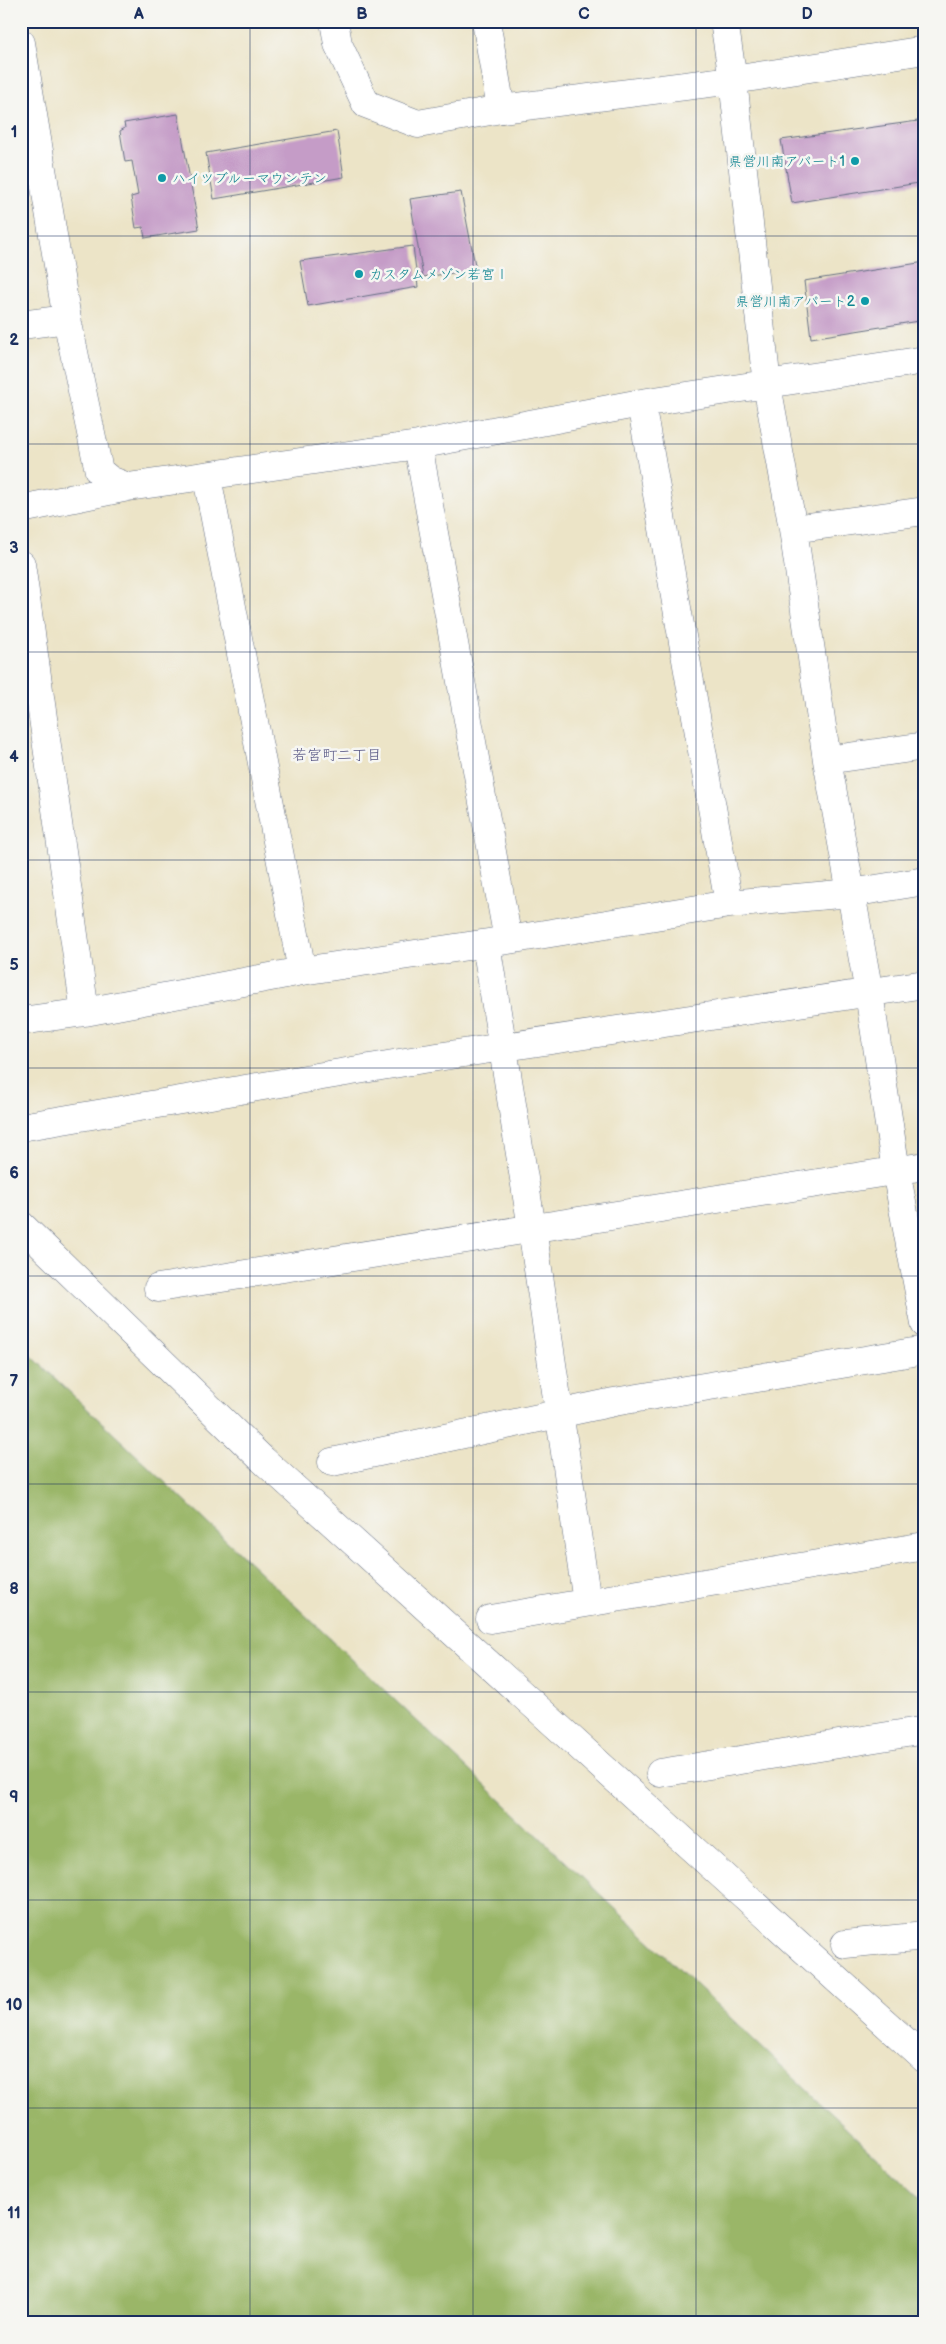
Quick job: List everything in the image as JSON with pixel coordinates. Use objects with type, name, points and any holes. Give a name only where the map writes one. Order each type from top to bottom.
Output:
[{"type":"street","points":[[334,21],[338,44],[366,104],[418,124],[501,109],[733,80],[925,50]]},
{"type":"street","points":[[486,21],[501,109]]},
{"type":"street","points":[[724,21],[733,80],[767,385],[793,529],[826,760],[869,993],[896,1171],[925,1324]]},
{"type":"street","points":[[21,42],[31,148],[98,471],[110,480],[128,487]]},
{"type":"street","points":[[21,325],[67,319]]},
{"type":"street","points":[[21,509],[128,487],[418,445],[641,403],[925,360]]},
{"type":"street","points":[[641,403],[729,904]]},
{"type":"street","points":[[418,445],[497,942],[504,1047],[587,1602]]},
{"type":"street","points":[[207,477],[302,971]]},
{"type":"street","points":[[793,529],[925,511]]},
{"type":"street","points":[[21,564],[85,1012]]},
{"type":"street","points":[[826,760],[925,746]]},
{"type":"street","points":[[21,1021],[85,1012],[302,971],[497,942],[729,904],[851,893],[925,880]]},
{"type":"street","points":[[21,1126],[504,1047],[925,984]]},
{"type":"street","points":[[158,1288],[925,1166]]},
{"type":"street","points":[[21,1225],[263,1460],[925,2060]]},
{"type":"street","points":[[332,1462],[614,1402],[925,1350]]},
{"type":"street","points":[[490,1619],[925,1546]]},
{"type":"street","points":[[660,1773],[925,1730]]},
{"type":"street","points":[[845,1944],[925,1936]]},
{"type":"green space","points":[[21,1346],[925,2202],[925,2323],[21,2323]]},
{"type":"building","name":"ハイツブルーマウンテン","points":[[178,114],[199,229],[145,238],[143,227],[136,228],[131,197],[138,195],[132,161],[125,162],[120,131],[125,128],[124,123]]},
{"type":"building","name":"県営川南アパート1","points":[[925,120],[925,182],[792,203],[781,140]]},
{"type":"building","points":[[337,131],[344,177],[214,199],[206,153]]},
{"type":"building","points":[[461,192],[476,270],[423,277],[410,199]]},
{"type":"building","name":"カスタムメゾン若宮Ⅰ","points":[[413,246],[418,287],[308,306],[300,261]]},
{"type":"building","name":"県営川南アパート2","points":[[925,262],[925,320],[811,338],[804,281]]},
{"type":"place","name":"県営川南アパート1","points":[[855,161]]},
{"type":"place","name":"ハイツブルーマウンテン","points":[[162,178]]},
{"type":"place","name":"カスタムメゾン若宮Ⅰ","points":[[359,274]]},
{"type":"place","name":"県営川南アパート2","points":[[865,301]]},
{"type":"district","name":"若宮町二丁目","points":[[337,755]]}]
